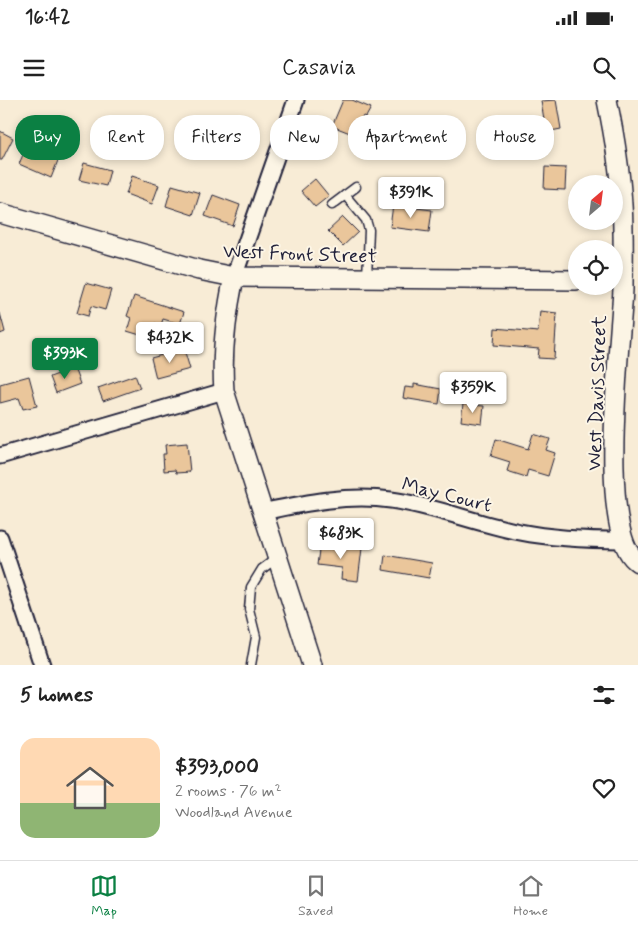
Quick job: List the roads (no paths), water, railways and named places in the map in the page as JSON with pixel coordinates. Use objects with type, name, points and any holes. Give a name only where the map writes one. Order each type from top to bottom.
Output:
[{"type":"street","points":[[296,100],[234,277],[228,304],[222,362],[224,391],[312,665]]},
{"type":"street","name":"West Davis Street","points":[[607,100],[622,205],[625,289],[613,460],[618,518],[623,540],[625,548],[632,559],[638,562]]},
{"type":"street","name":"West Front Street","points":[[0,214],[199,270],[234,277],[568,280]]},
{"type":"street","points":[[0,456],[224,391]]},
{"type":"street","name":"May Court","points":[[262,512],[326,499],[351,497],[391,500],[520,532],[571,540],[623,540]]},
{"type":"street","points":[[0,538],[42,665]]},
{"type":"lane","points":[[332,206],[356,187]]},
{"type":"lane","points":[[345,195],[366,220],[369,230],[367,278]]},
{"type":"lane","points":[[251,665],[256,638],[248,609],[251,586],[262,569],[277,558]]}]
